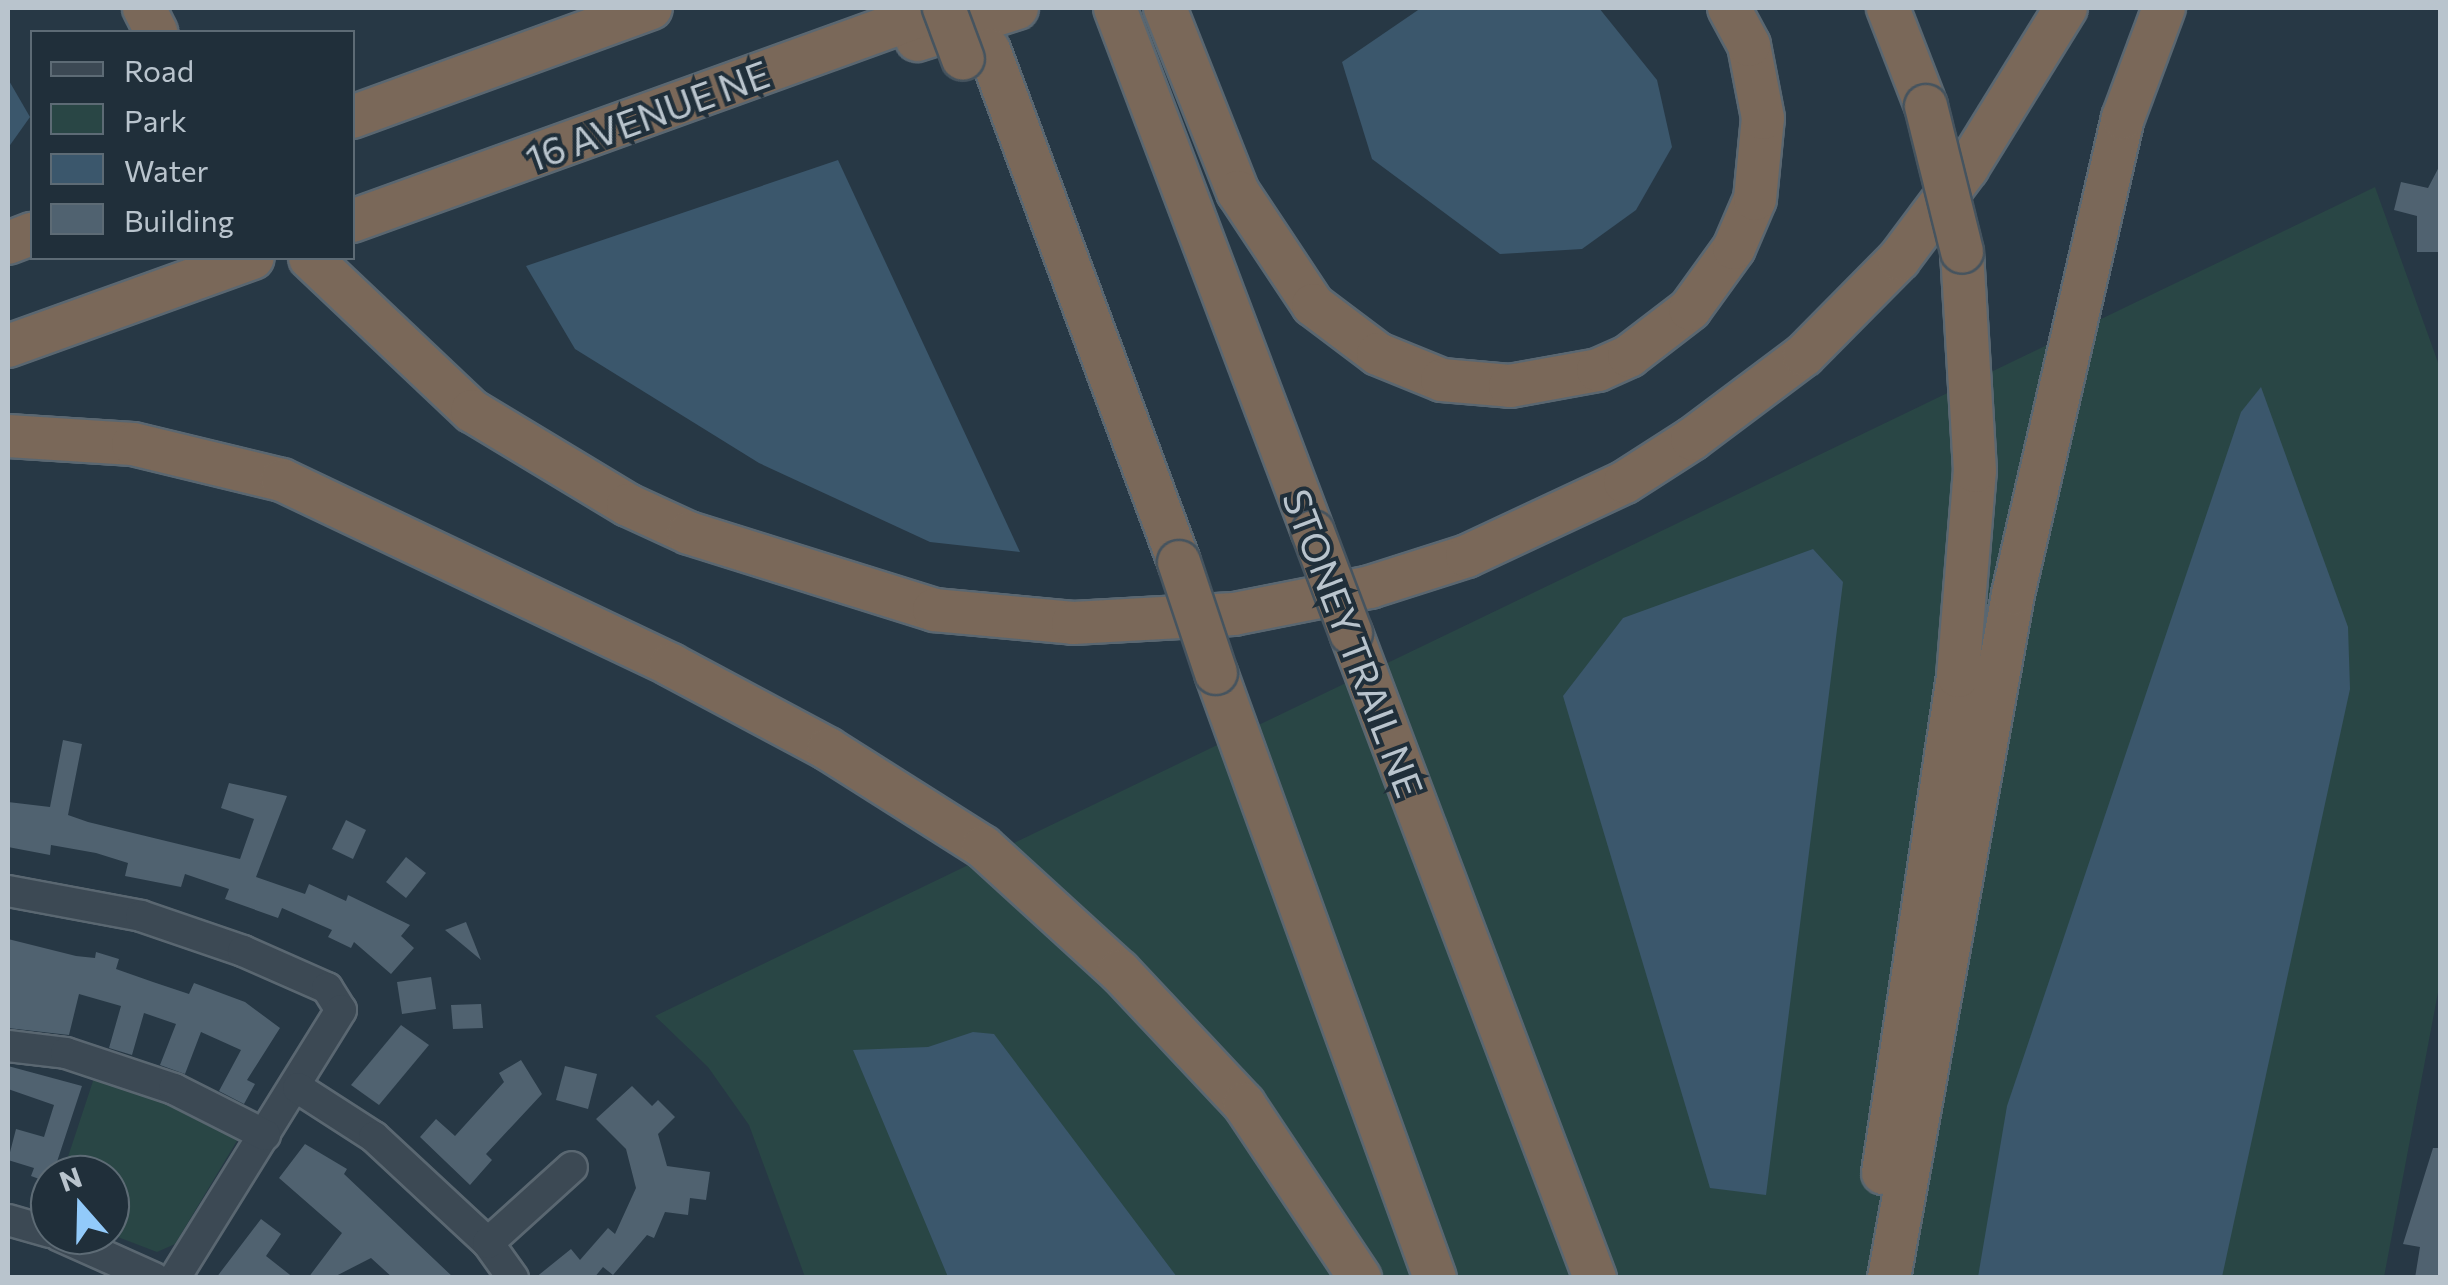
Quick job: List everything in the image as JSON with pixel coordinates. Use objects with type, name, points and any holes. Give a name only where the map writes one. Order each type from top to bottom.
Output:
[{"type":"highway","points":[[355,116],[651,8]]},
{"type":"highway","points":[[943,8],[976,54],[1167,557],[1167,586],[1200,627],[1436,1278]]},
{"type":"highway","name":"16 AVENUE NE","points":[[355,221],[943,8]]},
{"type":"highway","points":[[974,8],[976,54]]},
{"type":"highway","points":[[854,40],[892,48],[1018,8]]},
{"type":"highway","points":[[1165,8],[1238,192],[1313,305],[1378,354],[1442,380],[1510,386],[1598,370],[1629,356],[1690,309],[1734,248],[1755,198],[1763,118],[1749,45],[1729,8]]},
{"type":"highway","points":[[1868,1278],[1960,658],[1975,471],[1962,252],[1926,106],[1888,8]]},
{"type":"highway","points":[[323,272],[472,411],[628,505],[689,533],[934,610],[1073,623],[1234,614],[1370,587],[1467,556],[1625,482],[1692,438],[1804,355],[1899,259],[1967,168],[2066,8]]},
{"type":"highway","points":[[1889,1278],[2014,594],[2122,118],[2164,8]]},
{"type":"highway","name":"STONEY TRAIL NE","points":[[1118,16],[1595,1278]]},
{"type":"highway","points":[[8,346],[247,260]]},
{"type":"highway","points":[[8,436],[134,444],[282,480],[670,664],[828,749],[983,847],[1119,971],[1244,1104],[1360,1278]]},
{"type":"street","points":[[8,892],[141,916],[326,988],[341,1010],[298,1088],[175,1278]]},
{"type":"street","points":[[8,1046],[66,1054],[174,1089],[265,1135]]},
{"type":"street","points":[[298,1088],[374,1137],[488,1243],[513,1278]]},
{"type":"street","points":[[488,1243],[572,1167]]},
{"type":"street","points":[[103,1255],[154,1278]]},
{"type":"green space","points":[[2375,187],[2440,368],[2440,982],[2384,1277],[805,1277],[749,1125],[708,1067],[655,1016]]},
{"type":"green space","points":[[94,1078],[159,1096],[241,1134],[175,1244],[157,1252],[130,1242],[130,1155],[69,1155]]},
{"type":"water","points":[[1421,8],[1599,8],[1657,80],[1672,147],[1636,210],[1582,249],[1500,254],[1372,159],[1342,62]]},
{"type":"water","points":[[8,79],[30,117],[8,148]]},
{"type":"water","points":[[838,160],[1020,552],[930,542],[759,463],[575,349],[526,266]]},
{"type":"water","points":[[2261,387],[2348,627],[2350,689],[2222,1277],[1978,1277],[2007,1106],[2241,412]]},
{"type":"water","points":[[1813,549],[1843,582],[1766,1195],[1710,1188],[1563,696],[1623,618]]},
{"type":"water","points":[[973,1032],[994,1034],[1177,1277],[948,1277],[853,1050],[928,1047]]},
{"type":"building","points":[[2440,165],[2440,252],[2417,252],[2417,216],[2394,210],[2401,182],[2428,188]]},
{"type":"building","points":[[63,740],[82,744],[68,815],[88,822],[240,859],[254,819],[221,808],[229,783],[287,796],[256,877],[305,894],[309,884],[346,901],[348,895],[410,925],[401,936],[414,948],[391,974],[354,942],[351,948],[328,937],[332,930],[282,908],[278,918],[225,899],[229,889],[185,874],[181,887],[125,876],[128,863],[96,853],[51,845],[50,855],[8,847],[8,802],[50,807]]},
{"type":"building","points":[[346,820],[366,830],[353,859],[332,849]]},
{"type":"building","points":[[406,857],[426,873],[406,898],[386,882]]},
{"type":"building","points":[[466,922],[481,960],[445,930]]},
{"type":"building","points":[[8,939],[76,956],[95,958],[96,952],[119,959],[116,969],[153,982],[189,994],[194,983],[245,1002],[280,1028],[247,1080],[255,1084],[244,1104],[219,1091],[241,1050],[201,1032],[185,1074],[160,1065],[176,1024],[144,1013],[132,1055],[109,1048],[121,1006],[79,994],[69,1035],[8,1028]]},
{"type":"building","points":[[431,977],[436,1009],[402,1014],[397,982]]},
{"type":"building","points":[[481,1004],[483,1028],[453,1029],[451,1005]]},
{"type":"building","points":[[401,1025],[429,1045],[379,1105],[351,1085]]},
{"type":"building","points":[[521,1060],[542,1094],[486,1154],[492,1160],[470,1185],[420,1137],[436,1119],[455,1136],[504,1082],[499,1073]]},
{"type":"building","points":[[8,1066],[82,1086],[59,1155],[30,1155],[30,1167],[8,1160],[16,1129],[44,1137],[54,1105],[8,1089]]},
{"type":"building","points":[[565,1066],[597,1074],[588,1109],[556,1100]]},
{"type":"building","points":[[632,1086],[652,1106],[658,1100],[675,1117],[658,1134],[667,1166],[710,1172],[706,1200],[690,1198],[688,1215],[665,1212],[654,1238],[647,1235],[613,1275],[603,1267],[594,1278],[535,1278],[571,1249],[580,1260],[608,1228],[615,1234],[636,1188],[626,1149],[596,1119]]},
{"type":"building","points":[[305,1144],[347,1169],[344,1174],[454,1278],[393,1278],[371,1258],[332,1278],[308,1278],[342,1233],[279,1178]]},
{"type":"building","points":[[2433,1148],[2440,1148],[2440,1278],[2415,1278],[2420,1247],[2403,1244]]},
{"type":"building","points":[[261,1219],[281,1234],[266,1256],[294,1278],[216,1278]]}]
